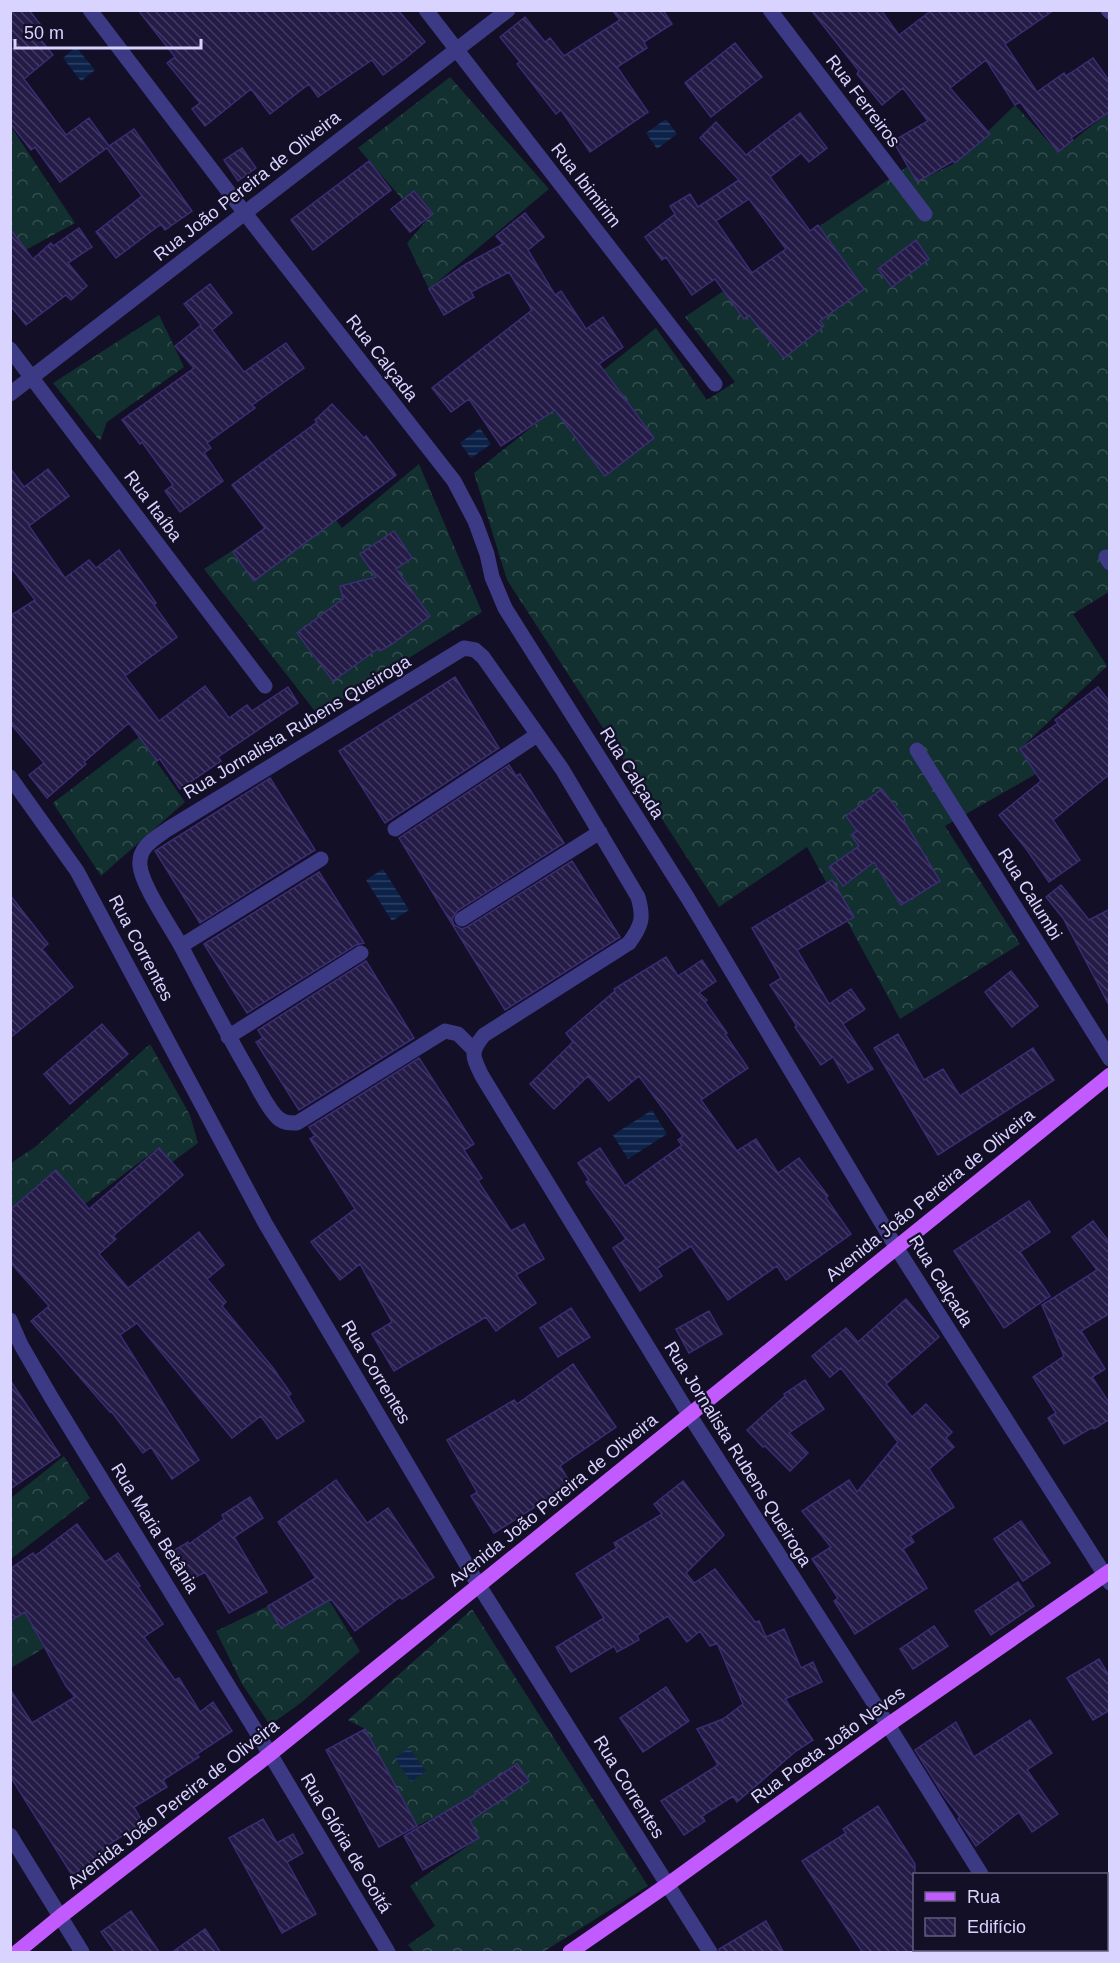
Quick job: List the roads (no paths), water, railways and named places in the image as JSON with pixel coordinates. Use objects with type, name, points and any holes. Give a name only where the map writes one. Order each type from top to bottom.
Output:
[{"type":"main road","name":"Avenida João Pereira de Oliveira","points":[[16,1953],[270,1754],[1110,1075]]},
{"type":"main road","name":"Rua Poeta João Neves","points":[[570,1953],[888,1725],[1108,1576]]},
{"type":"street","name":"Rua Calçada","points":[[90,10],[454,481],[475,521],[487,554],[492,577],[505,608],[689,900],[896,1247],[1108,1576]]},
{"type":"street","name":"Rua Ibimirim","points":[[426,10],[715,384]]},
{"type":"street","name":"Rua João Pereira de Oliveira","points":[[10,394],[508,10]]},
{"type":"street","name":"Rua Ferreiros","points":[[770,10],[925,214]]},
{"type":"street","name":"Rua Itaíba","points":[[10,349],[265,686]]},
{"type":"street","name":"Rua Jornalista Rubens Queiroga","points":[[473,1049],[458,1034],[445,1031],[297,1123],[284,1122],[276,1116],[267,1103],[228,1037],[181,946],[145,883],[140,867],[141,853],[149,843],[464,648],[475,650],[483,657],[562,769],[638,897],[642,912],[640,928],[629,943],[484,1035],[473,1049],[472,1056],[482,1077],[690,1416],[980,1873]]},
{"type":"street","points":[[395,829],[537,735]]},
{"type":"street","name":"Rua Calumbi","points":[[917,750],[1110,1059]]},
{"type":"street","name":"Rua Correntes","points":[[10,777],[78,871],[265,1223],[478,1584],[710,1953]]},
{"type":"street","points":[[462,920],[600,832]]},
{"type":"street","points":[[181,946],[321,859]]},
{"type":"street","points":[[228,1037],[362,953]]},
{"type":"street","name":"Rua Maria Betânia","points":[[10,1320],[21,1345],[51,1397],[270,1754]]},
{"type":"street","name":"Rua Glória de Goitá","points":[[270,1754],[388,1953]]},
{"type":"street","points":[[10,1835],[82,1953]]},
{"type":"water","points":[[76,47],[95,70],[81,81],[63,58]]},
{"type":"water","points":[[666,119],[677,134],[657,149],[646,133]]},
{"type":"water","points":[[480,428],[491,444],[471,458],[460,443]]},
{"type":"water","points":[[383,869],[409,910],[392,921],[366,880]]},
{"type":"water","points":[[652,1110],[667,1134],[628,1159],[613,1135]]},
{"type":"water","points":[[409,1748],[426,1771],[411,1782],[395,1758]]}]
